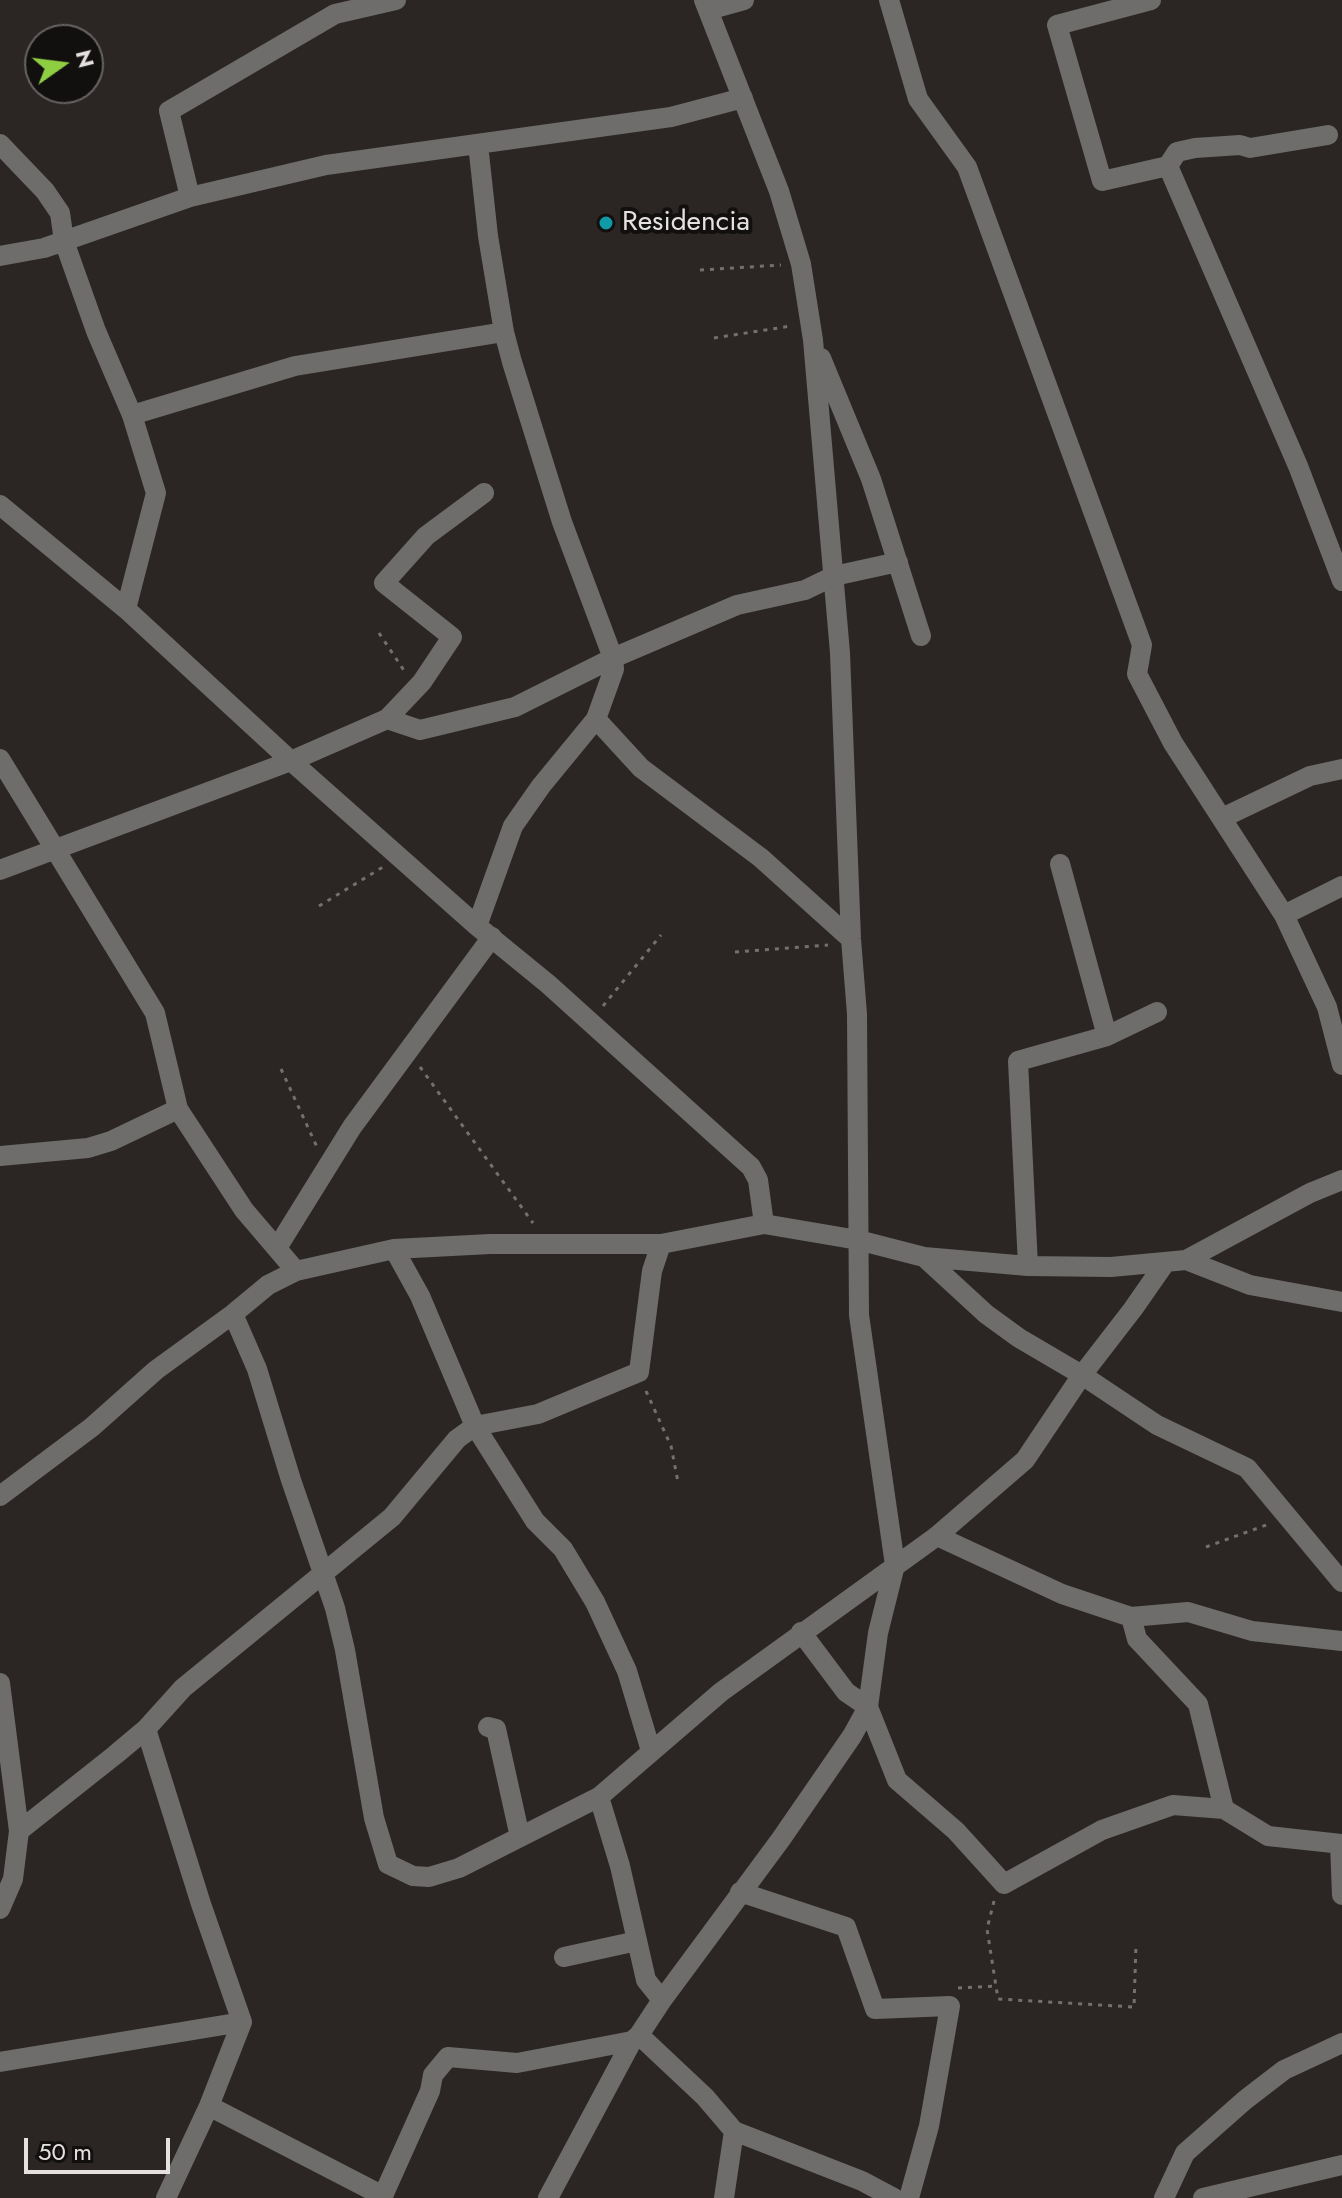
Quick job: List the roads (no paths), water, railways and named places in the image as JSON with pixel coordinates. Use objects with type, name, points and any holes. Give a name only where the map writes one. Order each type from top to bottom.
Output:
[{"type":"street","points":[[548,2198],[636,2038],[790,1826],[852,1736],[868,1707],[878,1633],[895,1565],[859,1315],[857,1014],[851,941],[840,653],[812,332],[801,264],[779,191],[706,5],[744,0]]},
{"type":"street","points":[[889,0],[918,99],[967,167],[1142,645],[1137,674],[1173,743],[1284,915],[1327,1007],[1342,1065]]},
{"type":"street","points":[[1151,0],[1057,25],[1102,181],[1168,166],[1177,152],[1195,148],[1240,145],[1250,148],[1328,135]]},
{"type":"street","points":[[190,197],[169,111],[335,14],[384,1]]},
{"type":"street","points":[[0,256],[64,241],[190,197],[326,165],[671,117],[743,98]]},
{"type":"street","points":[[0,144],[45,191],[60,213],[64,241],[96,331],[132,415],[156,493],[126,609]]},
{"type":"street","points":[[277,1248],[352,1127],[408,1052],[484,931],[513,826],[596,719],[614,669],[613,658],[562,522],[504,332],[488,236],[478,144]]},
{"type":"street","points":[[1168,166],[1298,466],[1342,581]]},
{"type":"street","points":[[132,415],[295,366],[504,332]]},
{"type":"street","points":[[812,332],[871,479],[921,636]]},
{"type":"street","points":[[0,870],[291,761],[387,719],[416,688],[452,637],[384,583],[426,536],[484,493]]},
{"type":"street","points":[[0,505],[126,609],[291,761],[751,1167],[758,1180],[764,1224]]},
{"type":"street","points":[[387,719],[420,730],[515,707],[613,658],[737,605],[805,590],[834,576],[898,562]]},
{"type":"street","points":[[596,719],[641,768],[761,858],[851,941]]},
{"type":"street","points":[[0,759],[155,1013],[178,1109],[244,1210],[296,1271]]},
{"type":"street","points":[[1222,818],[1310,776],[1342,769]]},
{"type":"street","points":[[1060,864],[1107,1036]]},
{"type":"street","points":[[1284,915],[1342,886]]},
{"type":"street","points":[[1028,1266],[1018,1061],[1107,1036],[1157,1012]]},
{"type":"street","points":[[0,1156],[88,1148],[111,1141],[178,1109]]},
{"type":"street","points":[[0,1496],[92,1427],[156,1370],[268,1285],[296,1271],[394,1249],[661,1244],[764,1224],[858,1240],[924,1257],[1028,1266],[1111,1267],[1175,1261],[1342,1180]]},
{"type":"street","points":[[19,1831],[146,1729],[183,1688],[392,1517],[457,1439],[475,1426],[538,1414],[639,1372],[652,1271],[661,1244]]},
{"type":"street","points":[[394,1249],[420,1296],[475,1426],[535,1521],[563,1549],[595,1602],[627,1671],[651,1751]]},
{"type":"street","points":[[924,1257],[1019,1338],[1157,1425],[1247,1468],[1342,1582]]},
{"type":"street","points":[[1175,1261],[1250,1285],[1342,1302]]},
{"type":"street","points":[[233,1314],[257,1369],[345,1650],[374,1818],[388,1864],[413,1876],[429,1877],[459,1868],[599,1797],[721,1692],[937,1536],[1025,1460],[1082,1375],[1175,1261]]},
{"type":"street","points":[[937,1536],[1062,1594],[1131,1617],[1188,1612],[1252,1631],[1342,1641]]},
{"type":"street","points":[[1131,1617],[1137,1639],[1198,1704],[1224,1809]]},
{"type":"street","points":[[801,1632],[846,1692],[868,1707],[897,1780],[956,1831],[1004,1884],[1102,1830],[1173,1805],[1224,1809],[1268,1836],[1341,1844],[1342,1895]]},
{"type":"street","points":[[0,1909],[13,1879],[19,1831],[1,1689]]},
{"type":"street","points":[[488,1727],[496,1729],[520,1837]]},
{"type":"street","points":[[146,1729],[242,2022],[209,2106],[166,2198]]},
{"type":"street","points":[[599,1797],[620,1866],[646,1980],[662,2000]]},
{"type":"street","points":[[740,1892],[846,1927],[875,2009],[950,2006],[929,2126],[909,2198]]},
{"type":"street","points":[[564,1957],[637,1941]]},
{"type":"street","points":[[0,2062],[242,2022]]},
{"type":"street","points":[[209,2106],[382,2197],[430,2091],[433,2075],[448,2057],[517,2063],[636,2038]]},
{"type":"street","points":[[636,2038],[705,2097],[734,2131],[850,2176],[894,2198]]},
{"type":"street","points":[[1164,2198],[1185,2153],[1245,2100],[1284,2070],[1342,2043]]},
{"type":"street","points":[[724,2198],[734,2131]]},
{"type":"street","points":[[1203,2198],[1342,2165]]},
{"type":"place","name":"Residencia","points":[[606,223]]}]
